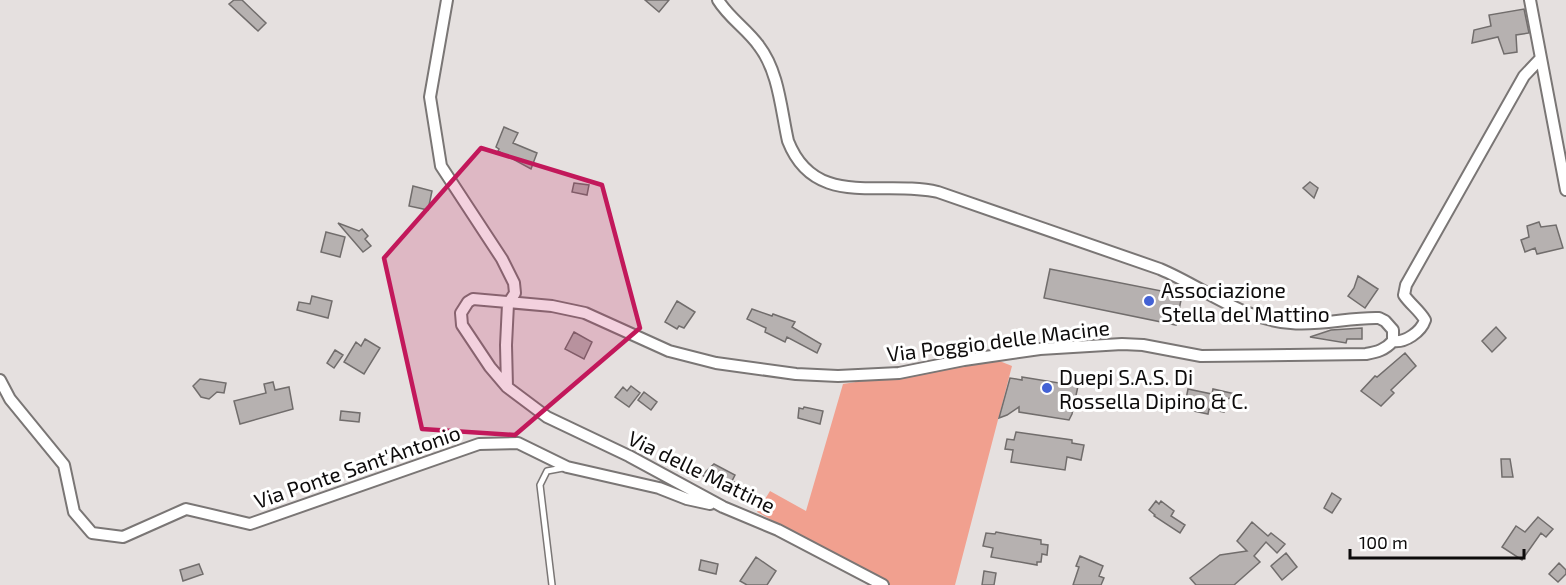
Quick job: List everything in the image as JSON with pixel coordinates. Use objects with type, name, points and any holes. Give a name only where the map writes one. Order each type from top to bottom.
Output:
[{"type":"street","points":[[447,0],[430,97],[441,166],[502,259],[514,283],[515,292],[506,304],[507,387]]},
{"type":"street","points":[[717,0],[760,47],[767,58],[774,74],[792,151],[806,171],[816,178],[860,189],[914,187],[938,192],[1160,269],[1179,277],[1220,302],[1247,313],[1293,324],[1379,318],[1393,330],[1393,341]]},
{"type":"street","points":[[1530,0],[1566,190]]},
{"type":"street","name":"Via Poggio delle Macine","points":[[506,304],[552,306],[585,313],[669,351],[716,363],[796,374],[838,376],[899,373],[964,360],[1040,350],[1122,344],[1143,345],[1201,356],[1366,354],[1382,350],[1393,341],[1399,342],[1423,327],[1425,320],[1404,295],[1406,285],[1524,76],[1541,58]]},
{"type":"street","name":"Via delle Mattine","points":[[506,304],[480,298],[473,299],[464,307],[460,319],[462,325],[490,367],[507,387],[547,417],[629,456],[723,507],[778,530],[883,585]]},
{"type":"street","name":"Via Ponte Sant'Antonio","points":[[0,380],[10,399],[64,465],[74,512],[92,533],[123,537],[186,509],[250,524],[479,444],[518,443],[567,467],[659,488],[687,499],[723,507]]},
{"type":"lane","points":[[552,585],[540,485],[547,471],[567,467]]},
{"type":"highlighted area","points":[[481,148],[602,185],[640,328],[515,435],[422,429],[384,258]]},
{"type":"shaded area","points":[[997,360],[1012,366],[955,585],[890,585],[757,512],[770,491],[806,511],[843,384]]},
{"type":"building","points":[[234,0],[242,0],[266,23],[258,31],[229,4]]},
{"type":"building","points":[[645,0],[669,0],[659,12]]},
{"type":"building","points":[[1524,9],[1529,33],[1516,35],[1517,52],[1504,54],[1498,37],[1472,43],[1474,30],[1491,26],[1489,15]]},
{"type":"building","points":[[504,127],[518,133],[513,143],[537,153],[531,169],[498,151],[496,147]]},
{"type":"building","points":[[1310,182],[1318,188],[1314,198],[1303,188]]},
{"type":"building","points":[[574,183],[589,185],[587,195],[572,192]]},
{"type":"building","points":[[413,186],[432,191],[428,210],[409,206]]},
{"type":"building","points":[[1539,222],[1541,227],[1556,225],[1563,248],[1537,254],[1535,248],[1525,252],[1521,240],[1529,237],[1527,226]]},
{"type":"building","points":[[338,223],[359,231],[362,229],[368,236],[365,239],[371,246],[363,252]]},
{"type":"building","points":[[326,232],[345,237],[340,257],[321,252]]},
{"type":"building","points":[[1050,269],[1182,295],[1176,325],[1044,298]]},
{"type":"building","points":[[1358,276],[1378,289],[1365,308],[1348,296]]},
{"type":"building","points":[[312,296],[332,301],[328,318],[297,310],[299,302],[310,304]]},
{"type":"building","points":[[677,301],[695,312],[684,328],[679,326],[677,329],[665,322]]},
{"type":"building","points":[[752,309],[795,322],[792,327],[821,344],[817,353],[787,337],[785,342],[765,332],[766,328],[747,319]]},
{"type":"building","points":[[1496,327],[1506,338],[1492,352],[1482,341]]},
{"type":"building","points":[[1362,328],[1362,339],[1347,339],[1346,343],[1310,337],[1331,330]]},
{"type":"building","points":[[574,332],[592,342],[584,359],[565,349]]},
{"type":"building","points":[[365,339],[380,348],[364,374],[344,362],[356,342],[361,346]]},
{"type":"building","points":[[335,350],[343,355],[334,368],[327,363]]},
{"type":"building","points":[[1405,353],[1416,366],[1391,390],[1394,393],[1381,406],[1361,391],[1375,376],[1377,377]]},
{"type":"building","points":[[1022,377],[1078,386],[1069,420],[1019,412],[1019,407],[999,418],[1010,378],[1022,380]]},
{"type":"building","points":[[200,379],[226,383],[224,393],[217,392],[209,399],[201,397],[193,386]]},
{"type":"building","points":[[273,382],[275,390],[289,387],[293,409],[240,424],[234,401],[266,393],[264,384]]},
{"type":"building","points":[[631,386],[640,393],[629,407],[615,397],[623,387],[627,391]]},
{"type":"building","points":[[1188,389],[1212,394],[1213,389],[1244,396],[1226,399],[1224,412],[1209,409],[1208,414],[1184,409]]},
{"type":"building","points":[[644,392],[657,402],[651,410],[638,400]]},
{"type":"building","points":[[799,408],[823,411],[820,424],[798,418]]},
{"type":"building","points":[[341,411],[360,413],[359,422],[340,420]]},
{"type":"building","points":[[1016,432],[1072,440],[1072,443],[1084,445],[1081,460],[1067,457],[1065,470],[1011,462],[1013,450],[1005,449],[1007,439],[1014,440]]},
{"type":"building","points":[[1501,459],[1510,459],[1513,477],[1502,477]]},
{"type":"building","points":[[714,464],[735,475],[728,494],[705,482],[707,478],[702,475]]},
{"type":"building","points":[[1332,493],[1341,499],[1332,513],[1324,508]]},
{"type":"building","points":[[1156,501],[1159,504],[1161,501],[1174,511],[1171,516],[1185,525],[1180,533],[1154,516],[1149,510]]},
{"type":"building","points":[[1538,517],[1553,529],[1546,537],[1541,533],[1522,560],[1502,547],[1516,526],[1525,532]]},
{"type":"building","points":[[1252,522],[1268,536],[1271,533],[1285,544],[1277,553],[1266,542],[1254,556],[1260,562],[1234,585],[1196,585],[1190,578],[1220,555],[1247,551],[1237,541]]},
{"type":"building","points":[[996,532],[1041,540],[1041,544],[1048,545],[1047,555],[1042,554],[1041,562],[1037,562],[1037,565],[991,557],[993,548],[983,546],[986,533],[995,534]]},
{"type":"building","points":[[1286,553],[1297,567],[1282,580],[1271,566]]},
{"type":"building","points":[[1080,556],[1103,566],[1099,576],[1104,578],[1101,585],[1073,585]]},
{"type":"building","points":[[756,557],[776,571],[767,585],[747,585],[740,581]]},
{"type":"building","points":[[701,560],[718,564],[716,574],[699,570]]},
{"type":"building","points":[[1559,563],[1566,570],[1566,574],[1558,582],[1549,574]]},
{"type":"building","points":[[199,564],[203,574],[183,581],[180,570]]},
{"type":"building","points":[[984,571],[996,573],[994,585],[982,585]]},
{"type":"place","name":"Associazione Stella del Mattino","points":[[1149,301]]},
{"type":"place","name":"Duepi S.A.S. Di Rossella Dipino & C.","points":[[1047,388]]}]
